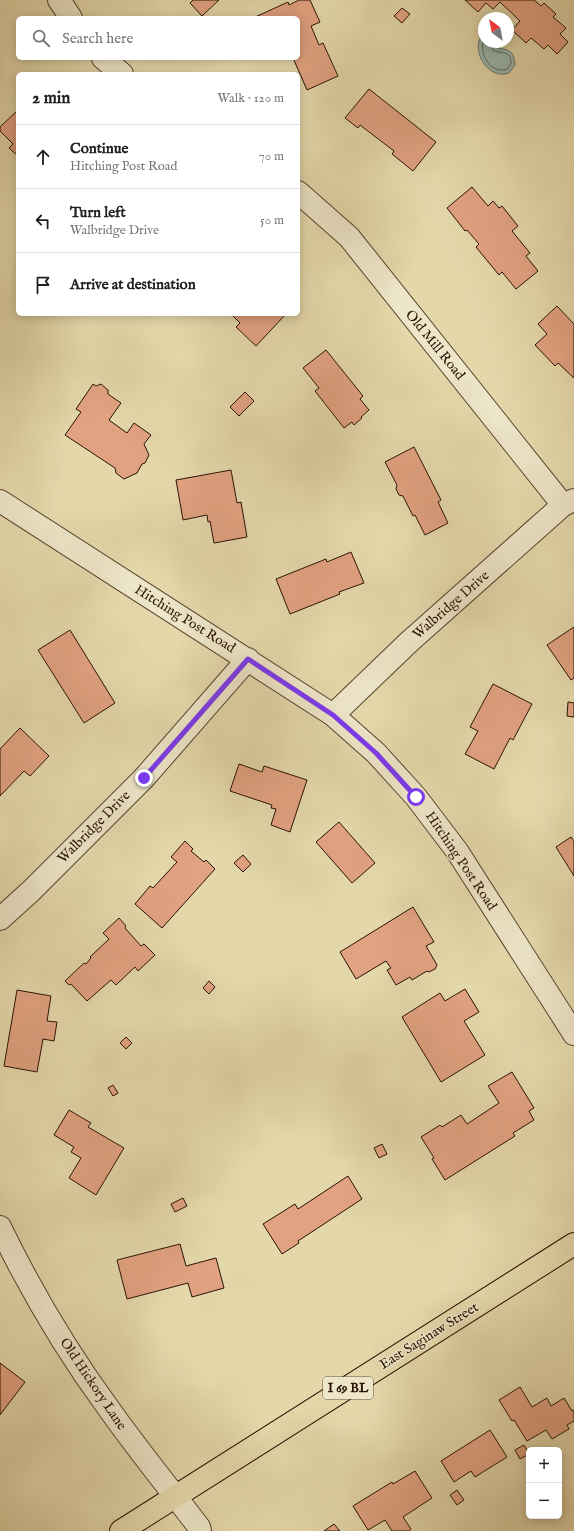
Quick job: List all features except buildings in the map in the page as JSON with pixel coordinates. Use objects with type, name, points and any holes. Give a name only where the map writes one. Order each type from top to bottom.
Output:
[{"type":"main road","name":"East Saginaw Street","points":[[121,1531],[574,1244]]},
{"type":"street","points":[[59,0],[70,16]]},
{"type":"street","points":[[105,60],[120,72]]},
{"type":"street","name":"Old Mill Road","points":[[300,194],[349,237],[569,503]]},
{"type":"street","name":"Hitching Post Road","points":[[0,501],[333,715],[376,753],[416,797],[457,850],[574,1034]]},
{"type":"street","name":"Walbridge Drive","points":[[333,715],[409,642],[569,503]]},
{"type":"street","name":"Walbridge Drive","points":[[0,919],[31,891],[144,778],[248,659]]},
{"type":"street","name":"Old Hickory Lane","points":[[0,1227],[38,1298],[71,1354],[108,1408],[147,1461],[199,1527],[200,1531]]},
{"type":"water","points":[[478,48],[500,48],[507,50],[513,56],[515,65],[509,73],[501,74],[494,72],[483,62]]},
{"type":"route","points":[[144,778],[248,659],[333,715],[376,753],[416,797]]}]
